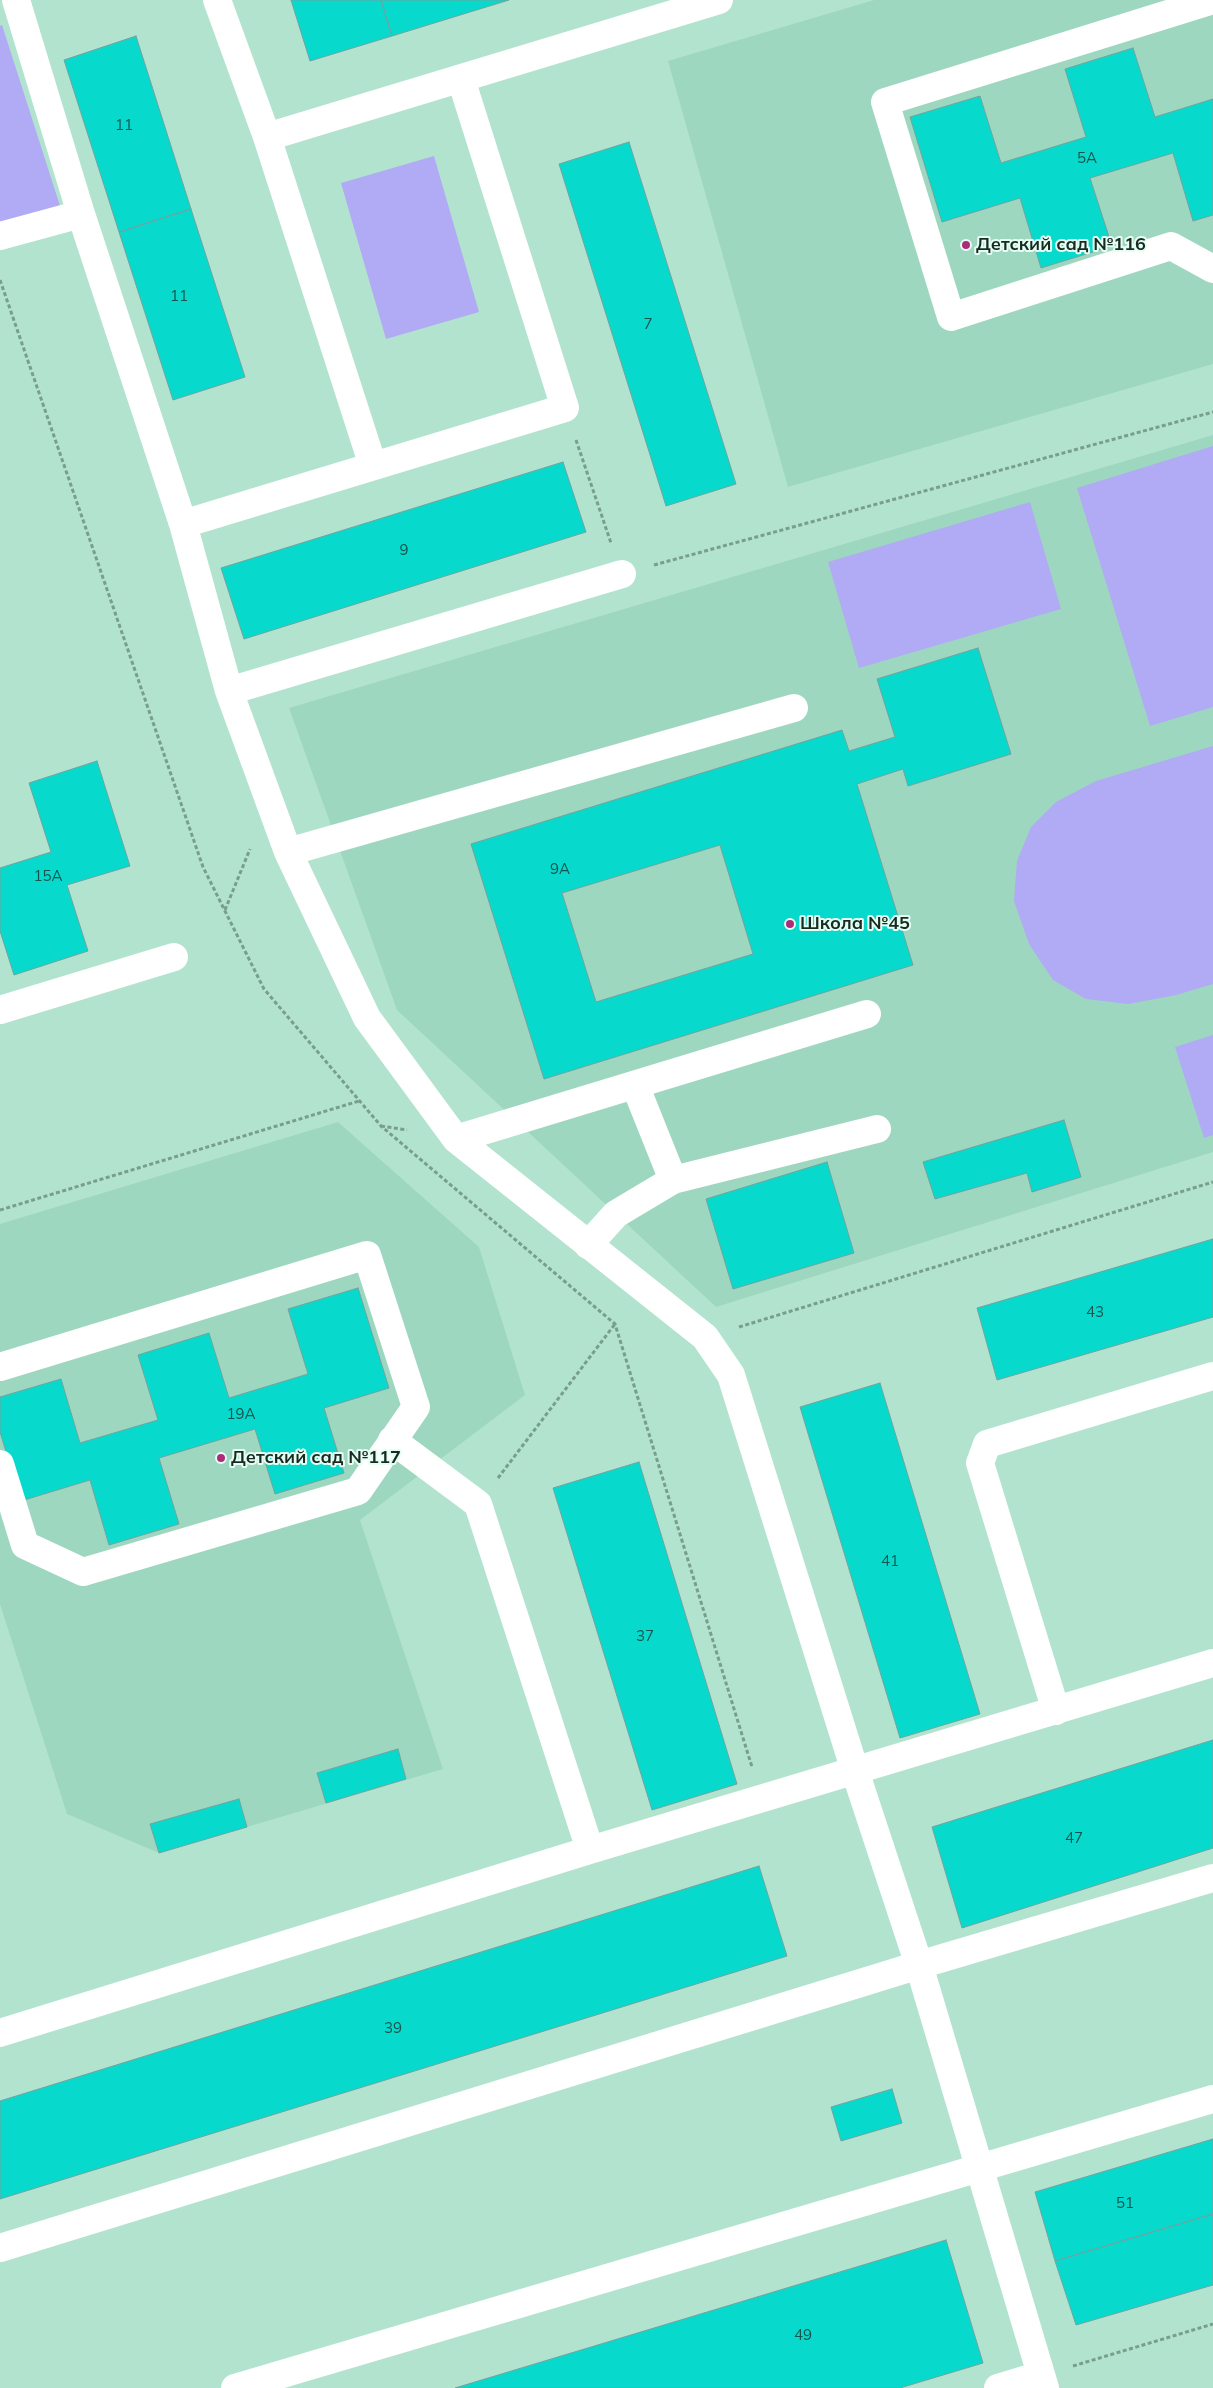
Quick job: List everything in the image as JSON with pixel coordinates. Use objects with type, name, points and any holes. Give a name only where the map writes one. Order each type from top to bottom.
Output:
[{"type":"lane","points":[[16,0],[81,214],[183,524],[229,691],[288,852],[367,1018],[456,1139],[705,1338],[731,1375],[855,1771],[920,1965],[978,2167],[1043,2382],[998,2388]]},
{"type":"lane","points":[[217,0],[267,136],[373,466]]},
{"type":"lane","points":[[267,136],[719,0]]},
{"type":"lane","points":[[1213,0],[886,102],[951,317],[1171,246],[1213,269]]},
{"type":"lane","points":[[183,524],[565,408],[460,79]]},
{"type":"lane","points":[[0,236],[81,214]]},
{"type":"lane","points":[[229,691],[622,574]]},
{"type":"lane","points":[[288,852],[794,708]]},
{"type":"lane","points":[[0,1010],[174,957]]},
{"type":"lane","points":[[456,1139],[867,1014]]},
{"type":"lane","points":[[635,1085],[673,1180]]},
{"type":"lane","points":[[588,1245],[616,1214],[673,1180],[877,1129]]},
{"type":"lane","points":[[0,1367],[367,1255],[416,1407],[358,1491],[83,1572],[25,1545],[0,1464]]},
{"type":"lane","points":[[1056,1711],[980,1463],[987,1444],[1213,1376]]},
{"type":"lane","points":[[392,1440],[478,1504],[590,1850]]},
{"type":"lane","points":[[0,2033],[590,1850],[1213,1663]]},
{"type":"lane","points":[[0,2248],[920,1965],[1213,1878]]},
{"type":"lane","points":[[235,2388],[1213,2098]]},
{"type":"path","points":[[565,408],[622,574],[1213,412]]},
{"type":"path","points":[[225,910],[270,803]]},
{"type":"path","points":[[0,1210],[359,1101]]},
{"type":"path","points":[[705,1338],[1213,1182]]},
{"type":"path","points":[[478,1504],[615,1324]]},
{"type":"path","points":[[1043,2382],[1213,2324]]},
{"type":"shaded area","name":"Детский сад №116","points":[[874,0],[1213,0],[1213,364],[788,487],[668,61]]},
{"type":"shaded area","points":[[2,25],[61,209],[0,228],[0,26]]},
{"type":"shaded area","points":[[434,156],[479,312],[386,339],[341,183]]},
{"type":"shaded area","name":"Школа №45","points":[[1213,435],[1213,1152],[716,1307],[397,1010],[289,708]]},
{"type":"shaded area","points":[[1213,446],[1213,707],[1150,726],[1077,488]]},
{"type":"shaded area","points":[[1030,502],[1061,609],[859,668],[828,562]]},
{"type":"shaded area","points":[[1213,746],[1213,984],[1176,995],[1128,1004],[1086,999],[1053,980],[1029,944],[1014,901],[1017,861],[1031,827],[1056,802],[1096,781]]},
{"type":"shaded area","points":[[1213,1035],[1213,1135],[1204,1138],[1175,1047]]},
{"type":"shaded area","name":"Детский сад №117","points":[[338,1122],[479,1247],[525,1395],[360,1520],[443,1769],[159,1853],[67,1814],[0,1604],[0,1224]]},
{"type":"building","points":[[291,0],[381,0],[392,36],[310,61]]},
{"type":"building","points":[[381,0],[509,0],[392,36]]},
{"type":"building","points":[[136,36],[191,209],[119,232],[64,60]]},
{"type":"building","points":[[1133,48],[1155,117],[1213,99],[1213,215],[1193,221],[1173,153],[1090,178],[1112,246],[1041,268],[1020,198],[942,222],[910,117],[980,96],[1001,163],[1086,137],[1065,69]]},
{"type":"building","points":[[629,142],[736,484],[666,506],[559,164]]},
{"type":"building","points":[[191,209],[245,377],[173,400],[119,232]]},
{"type":"building","points":[[563,462],[586,532],[244,639],[221,568]]},
{"type":"building","points":[[978,648],[1011,754],[908,786],[903,769],[857,784],[913,965],[544,1079],[471,844],[842,730],[849,751],[895,737],[877,679]],"holes":[[[720,845],[753,954],[596,1002],[562,893]]]},
{"type":"building","points":[[97,761],[130,866],[67,885],[88,951],[14,975],[0,931],[0,868],[51,852],[29,783]]},
{"type":"building","points":[[1064,1120],[1081,1177],[1032,1192],[1027,1173],[935,1199],[923,1162]]},
{"type":"building","points":[[827,1162],[854,1253],[733,1289],[706,1199]]},
{"type":"building","points":[[1213,1239],[1213,1317],[997,1380],[977,1308]]},
{"type":"building","points":[[358,1288],[389,1388],[324,1408],[344,1473],[275,1494],[255,1429],[159,1458],[179,1524],[109,1545],[90,1480],[21,1501],[0,1432],[0,1397],[61,1379],[80,1443],[158,1420],[138,1355],[209,1333],[229,1398],[308,1374],[288,1309]]},
{"type":"building","points":[[880,1383],[980,1714],[900,1738],[800,1407]]},
{"type":"building","points":[[639,1462],[737,1784],[652,1810],[553,1488]]},
{"type":"building","points":[[1213,1740],[1213,1848],[962,1928],[932,1827]]},
{"type":"building","points":[[398,1749],[406,1779],[326,1803],[317,1773]]},
{"type":"building","points":[[239,1799],[247,1827],[159,1853],[150,1824]]},
{"type":"building","points":[[759,1866],[787,1956],[0,2199],[0,2101]]},
{"type":"building","points":[[892,2089],[902,2123],[841,2141],[831,2107]]},
{"type":"building","points":[[1213,2139],[1213,2214],[1055,2261],[1035,2192]]},
{"type":"building","points":[[1213,2214],[1213,2285],[1076,2325],[1055,2261]]},
{"type":"building","points":[[946,2240],[983,2363],[900,2388],[455,2388]]},
{"type":"place","name":"Детский сад №116","points":[[966,245]]},
{"type":"place","name":"Школа №45","points":[[790,924]]},
{"type":"place","name":"Детский сад №117","points":[[221,1458]]}]
